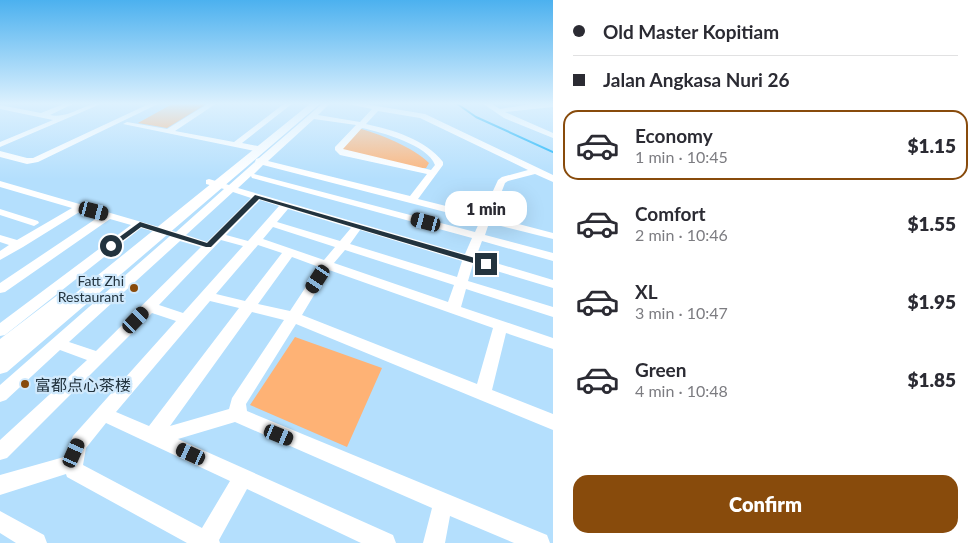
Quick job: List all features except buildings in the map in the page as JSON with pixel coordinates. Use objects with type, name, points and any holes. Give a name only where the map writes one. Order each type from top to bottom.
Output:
[{"type":"main road","points":[[0,366],[218,185],[279,128]]},
{"type":"main road","points":[[257,148],[283,128]]},
{"type":"main road","points":[[0,350],[162,231]]},
{"type":"street","points":[[0,145],[38,128]]},
{"type":"street","points":[[0,154],[27,161],[38,159],[103,128]]},
{"type":"street","points":[[153,128],[257,148]]},
{"type":"street","points":[[169,131],[173,128]]},
{"type":"street","points":[[236,144],[257,128]]},
{"type":"street","points":[[218,185],[259,161],[297,128]]},
{"type":"street","points":[[356,128],[339,147],[339,150],[343,153],[433,173]]},
{"type":"street","points":[[377,128],[388,131],[426,150],[439,162],[439,165],[412,200]]},
{"type":"street","points":[[448,128],[553,179]]},
{"type":"street","points":[[535,128],[553,136]]},
{"type":"street","points":[[539,130],[547,128]]},
{"type":"street","points":[[0,136],[13,139]]},
{"type":"street","points":[[259,161],[553,236]]},
{"type":"street","points":[[453,310],[469,259],[501,182],[535,170]]},
{"type":"street","points":[[255,176],[553,257]]},
{"type":"street","points":[[0,184],[162,231],[213,241],[253,242],[289,252],[553,344]]},
{"type":"street","points":[[218,185],[553,284]]},
{"type":"street","points":[[341,221],[369,189]]},
{"type":"street","points":[[0,452],[99,358],[258,196]]},
{"type":"street","points":[[243,478],[206,542],[74,471],[72,463],[79,442],[286,205]]},
{"type":"street","points":[[0,256],[80,207]]},
{"type":"street","points":[[0,212],[34,222]]},
{"type":"street","points":[[0,289],[109,215]]},
{"type":"street","points":[[270,223],[553,312]]},
{"type":"street","points":[[358,226],[326,266],[238,403],[238,414],[243,419],[539,543]]},
{"type":"street","points":[[0,331],[6,320],[162,231]]},
{"type":"street","points":[[0,395],[58,344],[162,231]]},
{"type":"street","points":[[0,238],[19,245]]},
{"type":"street","points":[[154,437],[289,252]]},
{"type":"street","points":[[207,296],[293,317],[553,422]]},
{"type":"street","points":[[148,307],[187,319]]},
{"type":"street","points":[[483,393],[500,326]]},
{"type":"street","points":[[58,344],[99,358]]},
{"type":"street","points":[[104,414],[385,543]]},
{"type":"street","points":[[154,437],[238,414]]},
{"type":"street","points":[[0,485],[72,463]]},
{"type":"street","points":[[434,543],[443,503]]},
{"type":"street","points":[[0,521],[23,540]]},
{"type":"shaded area","points":[[358,128],[396,142],[423,157],[429,163],[426,168],[418,168],[342,150]]},
{"type":"shaded area","points":[[295,337],[382,368],[347,447],[250,405]]},
{"type":"waterway","points":[[501,128],[553,152]]},
{"type":"place","name":"Fatt Zhi Restaurant","points":[[134,288]]},
{"type":"place","name":"富都点心茶楼","points":[[25,384]]},
{"type":"route","points":[[111,246],[140,224],[209,246],[258,196],[486,264]]}]
